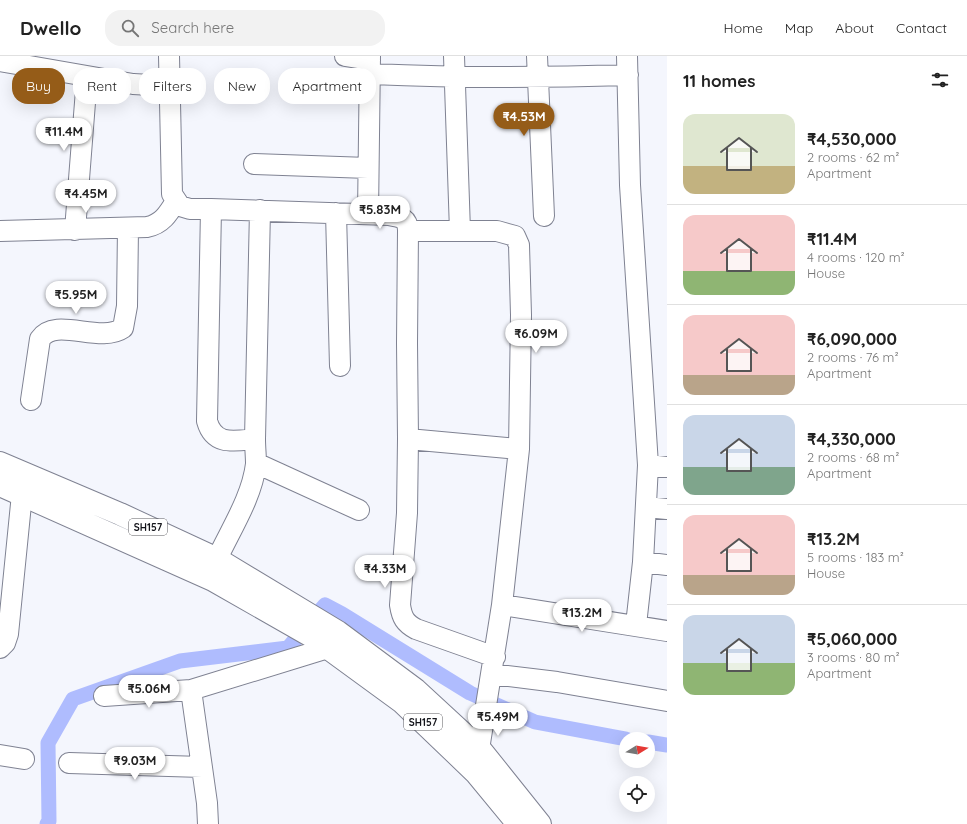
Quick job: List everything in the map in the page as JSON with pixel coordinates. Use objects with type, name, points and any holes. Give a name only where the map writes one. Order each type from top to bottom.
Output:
[{"type":"main road","name":"SH157","points":[[0,463],[120,514],[217,559],[238,583],[285,610],[326,639],[402,702],[476,772],[518,824]]},
{"type":"main road","name":"SH157","points":[[0,485],[213,580],[238,583]]},
{"type":"main road","name":"SH157","points":[[326,639],[416,690],[480,749],[540,824]]},
{"type":"street","points":[[169,56],[169,68]]},
{"type":"street","points":[[345,56],[370,63],[455,78],[538,78],[627,66],[630,185],[658,466],[646,507],[636,625]]},
{"type":"street","points":[[454,56],[460,231]]},
{"type":"street","points":[[537,56],[544,216]]},
{"type":"street","points":[[0,61],[73,74]]},
{"type":"street","points":[[368,214],[370,63]]},
{"type":"street","points":[[75,230],[85,104]]},
{"type":"street","points":[[169,104],[172,194],[180,206],[190,209],[390,215],[400,217],[408,224],[407,513],[400,605],[401,614],[405,623],[492,674],[557,682],[667,701]]},
{"type":"street","points":[[254,164],[368,168]]},
{"type":"street","points":[[0,231],[128,228],[156,225],[167,214],[176,201]]},
{"type":"street","points":[[211,209],[207,421],[214,436],[219,438],[236,441],[255,439]]},
{"type":"street","points":[[217,559],[246,496],[256,464],[255,439],[260,210]]},
{"type":"street","points":[[336,213],[340,366]]},
{"type":"street","points":[[31,400],[40,339],[43,334],[56,330],[106,334],[123,328],[126,306],[128,228]]},
{"type":"street","points":[[408,231],[506,232],[515,236],[519,245],[521,315],[519,448],[502,605],[476,772]]},
{"type":"street","points":[[408,439],[519,448]]},
{"type":"street","points":[[256,464],[359,510]]},
{"type":"street","points":[[0,648],[5,643],[8,634],[22,494]]},
{"type":"street","points":[[646,507],[667,509]]},
{"type":"street","points":[[642,562],[667,566]]},
{"type":"street","points":[[502,605],[667,630]]},
{"type":"street","points":[[104,696],[191,690],[326,639]]},
{"type":"street","points":[[191,690],[202,767],[208,824]]},
{"type":"street","points":[[0,755],[24,759]]},
{"type":"street","points":[[69,763],[202,767]]},
{"type":"waterway","points":[[47,824],[49,821],[48,743],[73,699],[180,661],[288,648],[325,605],[470,693],[535,722],[619,738]]},
{"type":"waterway","points":[[655,743],[667,745]]}]
